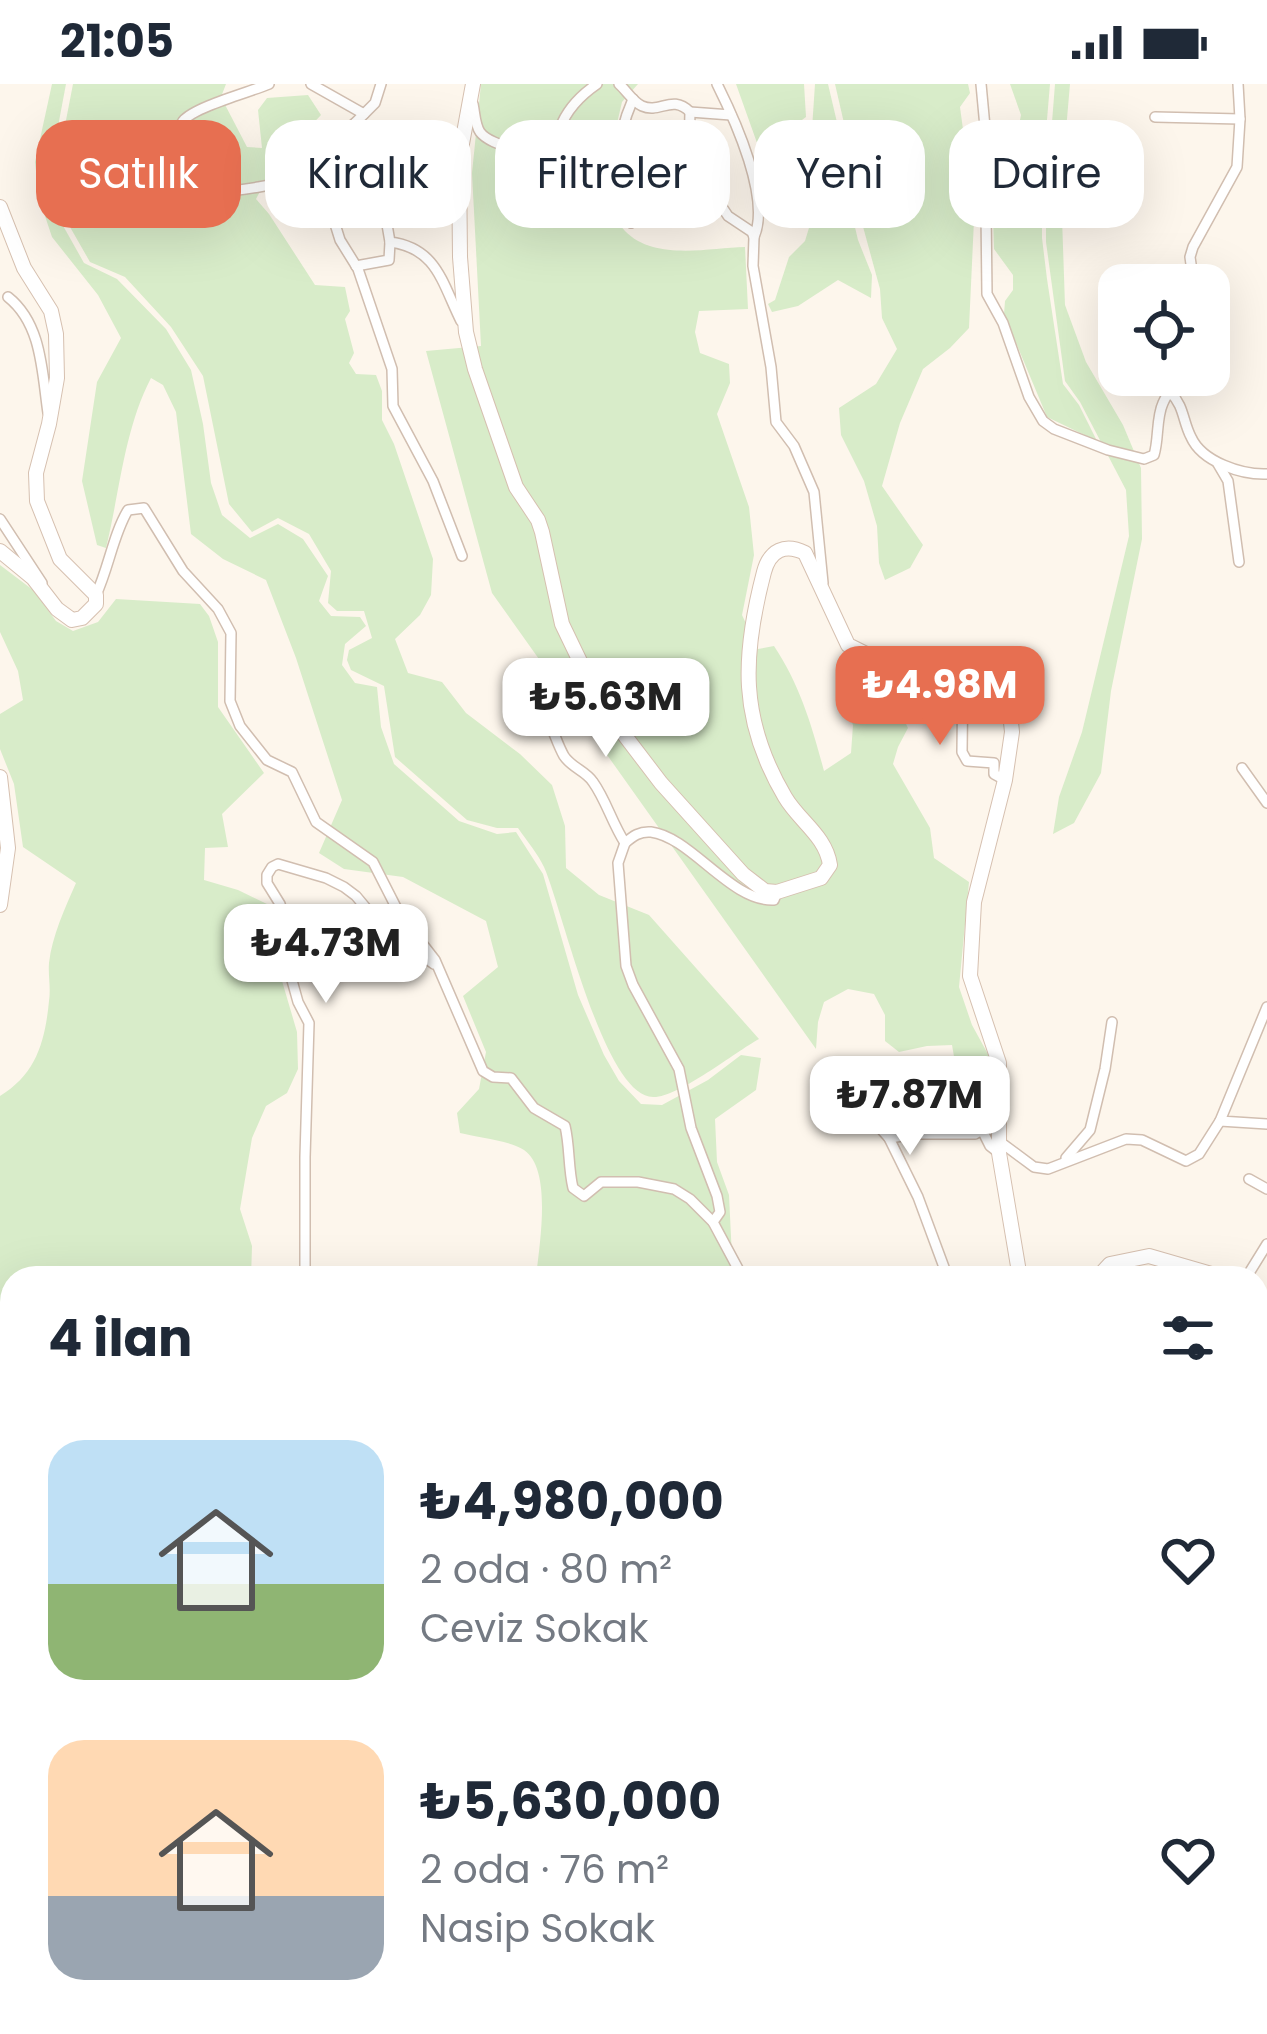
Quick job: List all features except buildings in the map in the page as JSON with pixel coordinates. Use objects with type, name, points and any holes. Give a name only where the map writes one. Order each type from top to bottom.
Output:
[{"type":"street","points":[[265,185],[200,189],[191,182],[176,136],[194,112],[269,84]]},
{"type":"street","points":[[311,84],[359,119],[375,103],[381,84]]},
{"type":"street","points":[[472,88],[482,134],[511,149],[540,152],[552,146],[566,115],[597,84]]},
{"type":"street","points":[[620,84],[646,108],[684,105],[690,120]]},
{"type":"street","points":[[717,84],[754,184],[759,216],[754,236]]},
{"type":"street","points":[[981,84],[986,127],[987,293],[1043,421],[1108,450],[1144,460],[1157,448],[1162,406],[1170,396]]},
{"type":"street","points":[[1191,264],[1192,248],[1237,167],[1238,84]]},
{"type":"street","points":[[472,88],[459,160],[460,257],[466,332],[475,369],[516,488],[538,520],[562,624],[600,703],[661,783],[743,874],[765,891],[778,892],[821,878],[830,865],[825,845],[785,798],[756,736],[746,679],[753,611],[767,560],[790,546],[805,553],[854,650],[874,658],[963,666],[996,674],[1008,693],[1012,732],[1005,780],[974,902],[970,976],[999,1063],[999,1147],[1018,1266]]},
{"type":"street","points":[[625,120],[633,99]]},
{"type":"street","points":[[690,112],[731,115]]},
{"type":"street","points":[[1155,117],[1240,119]]},
{"type":"street","points":[[0,207],[24,268],[51,311],[56,334],[57,378],[36,472],[37,501],[60,560],[96,595]]},
{"type":"street","points":[[730,217],[754,236],[753,266],[776,422],[794,446],[814,492],[823,589]]},
{"type":"street","points":[[337,228],[356,266],[392,369],[393,406],[433,481],[462,556]]},
{"type":"street","points":[[356,266],[388,260],[389,228]]},
{"type":"street","points":[[390,242],[413,247],[428,257],[466,332]]},
{"type":"street","points":[[8,297],[28,319],[38,346],[50,424]]},
{"type":"street","points":[[1175,396],[1200,450],[1238,471],[1267,474]]},
{"type":"street","points":[[1215,459],[1228,481],[1239,562]]},
{"type":"street","points":[[0,551],[33,578],[57,609],[72,620],[82,618],[96,604],[123,518],[128,510],[144,508],[183,571],[218,609],[231,633],[230,701],[240,726],[267,760],[292,772],[316,822],[373,862],[400,915],[438,966],[483,1071],[511,1078],[534,1108],[565,1126],[573,1188],[584,1196],[602,1182],[674,1189],[713,1222],[737,1266]]},
{"type":"street","points":[[0,519],[37,572],[49,599]]},
{"type":"street","points":[[963,666],[962,752],[968,761],[994,763],[994,774],[1005,780]]},
{"type":"street","points":[[543,712],[565,757],[590,776],[626,843]]},
{"type":"street","points":[[1242,768],[1267,803]]},
{"type":"street","points":[[0,778],[8,848],[0,905]]},
{"type":"street","points":[[713,1222],[720,1212],[717,1196],[691,1128],[679,1070],[626,966],[618,863],[626,843],[641,833],[655,833],[748,894],[768,902],[778,892]]},
{"type":"street","points":[[305,1266],[309,1023],[298,1002],[283,948],[284,918],[267,875],[278,864],[344,887],[381,926],[438,966]]},
{"type":"street","points":[[944,1266],[919,1198],[889,1138],[863,1109],[894,1086],[946,1074],[964,1079],[974,1092],[990,1146],[1034,1167],[1048,1169],[1126,1139],[1142,1140],[1186,1161],[1199,1154],[1220,1121],[1267,1007]]},
{"type":"street","points":[[1063,1162],[1090,1130],[1112,1022]]},
{"type":"street","points":[[1220,1121],[1267,1124]]},
{"type":"street","points":[[889,1138],[982,1130]]},
{"type":"street","points":[[1249,1179],[1267,1189]]},
{"type":"street","points":[[1108,1266],[1150,1256],[1184,1266]]},
{"type":"green space","points":[[52,84],[66,84],[59,120],[44,120]]},
{"type":"green space","points":[[73,84],[226,84],[221,97],[233,120],[66,120]]},
{"type":"green space","points":[[481,84],[638,84],[622,102],[618,120],[495,120],[495,228],[622,228],[637,240],[666,250],[745,247],[748,309],[699,311],[695,332],[700,353],[729,364],[730,383],[717,414],[749,507],[754,555],[742,615],[758,649],[774,646],[791,676],[824,771],[851,753],[853,725],[837,683],[864,669],[891,694],[908,728],[893,764],[930,828],[934,858],[969,882],[959,987],[989,1056],[992,1082],[984,1098],[973,1078],[956,1068],[952,1045],[899,1052],[885,1041],[885,1015],[874,994],[848,989],[824,1002],[816,1049],[492,593],[426,351],[481,346],[472,173]]},
{"type":"green space","points":[[736,84],[804,84],[806,117],[754,120],[754,134]]},
{"type":"green space","points":[[815,84],[828,84],[836,120],[813,120]]},
{"type":"green space","points":[[835,84],[968,84],[970,93],[960,107],[962,120],[949,120],[949,228],[974,228],[969,328],[923,369],[900,423],[882,486],[923,545],[910,568],[885,580],[877,526],[864,481],[841,435],[839,408],[876,384],[897,349],[882,318],[880,289],[863,228],[925,228],[925,120],[843,120]]},
{"type":"green space","points":[[1010,84],[1050,84],[1047,120],[1020,120]]},
{"type":"green space","points":[[1055,84],[1070,84],[1067,120],[1052,120]]},
{"type":"green space","points":[[308,95],[321,115],[316,120],[265,120],[265,182],[256,199],[265,209],[265,228],[278,228],[315,285],[345,287],[350,311],[345,319],[354,353],[349,363],[356,374],[376,375],[382,391],[382,420],[433,559],[431,595],[420,615],[395,639],[408,673],[442,682],[466,713],[552,785],[565,826],[566,868],[599,895],[649,915],[759,1039],[677,1090],[653,1097],[635,1089],[602,1035],[544,867],[529,843],[518,828],[467,820],[395,757],[384,686],[351,670],[347,660],[349,650],[372,638],[364,611],[337,611],[328,603],[331,571],[309,534],[278,518],[252,532],[229,504],[203,376],[171,327],[125,277],[90,262],[71,228],[241,228],[241,135],[247,147],[262,148],[258,110],[267,98]]},
{"type":"green space","points":[[49,228],[64,228],[84,263],[117,279],[166,329],[191,370],[211,483],[222,515],[250,538],[278,524],[303,539],[328,576],[319,601],[331,616],[360,617],[366,626],[345,644],[342,665],[355,683],[377,687],[381,727],[394,764],[459,821],[497,834],[516,832],[543,874],[578,995],[619,1081],[641,1104],[662,1105],[741,1055],[761,1058],[756,1090],[715,1119],[717,1162],[729,1195],[732,1266],[537,1266],[542,1210],[533,1160],[511,1144],[460,1133],[457,1113],[479,1089],[486,1052],[463,996],[498,967],[486,921],[403,877],[344,869],[319,853],[342,800],[296,658],[266,580],[223,559],[191,534],[176,412],[163,385],[151,378],[129,440],[106,548],[97,545],[82,481],[97,382],[121,338],[98,295]]},
{"type":"green space","points":[[809,228],[855,228],[872,275],[871,298],[838,280],[798,306],[772,312],[768,304],[775,300],[789,257],[805,241]]},
{"type":"green space","points":[[993,228],[1042,228],[1063,384],[1097,441],[1047,417],[1004,314],[1013,275],[994,249]]},
{"type":"green space","points":[[1046,228],[1062,228],[1065,305],[1098,382],[1098,396],[1106,396],[1141,468],[1142,539],[1111,691],[1101,773],[1074,823],[1053,834],[1129,536],[1126,490],[1065,381]]},
{"type":"green space","points":[[0,565],[33,590],[56,621],[73,631],[98,622],[116,599],[200,604],[209,616],[218,642],[218,707],[264,773],[222,814],[228,847],[205,848],[204,880],[267,904],[275,957],[297,1032],[298,1069],[287,1093],[266,1106],[252,1138],[240,1209],[252,1246],[251,1266],[0,1266],[0,1096],[22,1078],[41,1043],[50,996],[51,953],[76,883],[23,847],[14,784],[0,749],[0,714],[23,700],[18,671],[0,632]]}]
